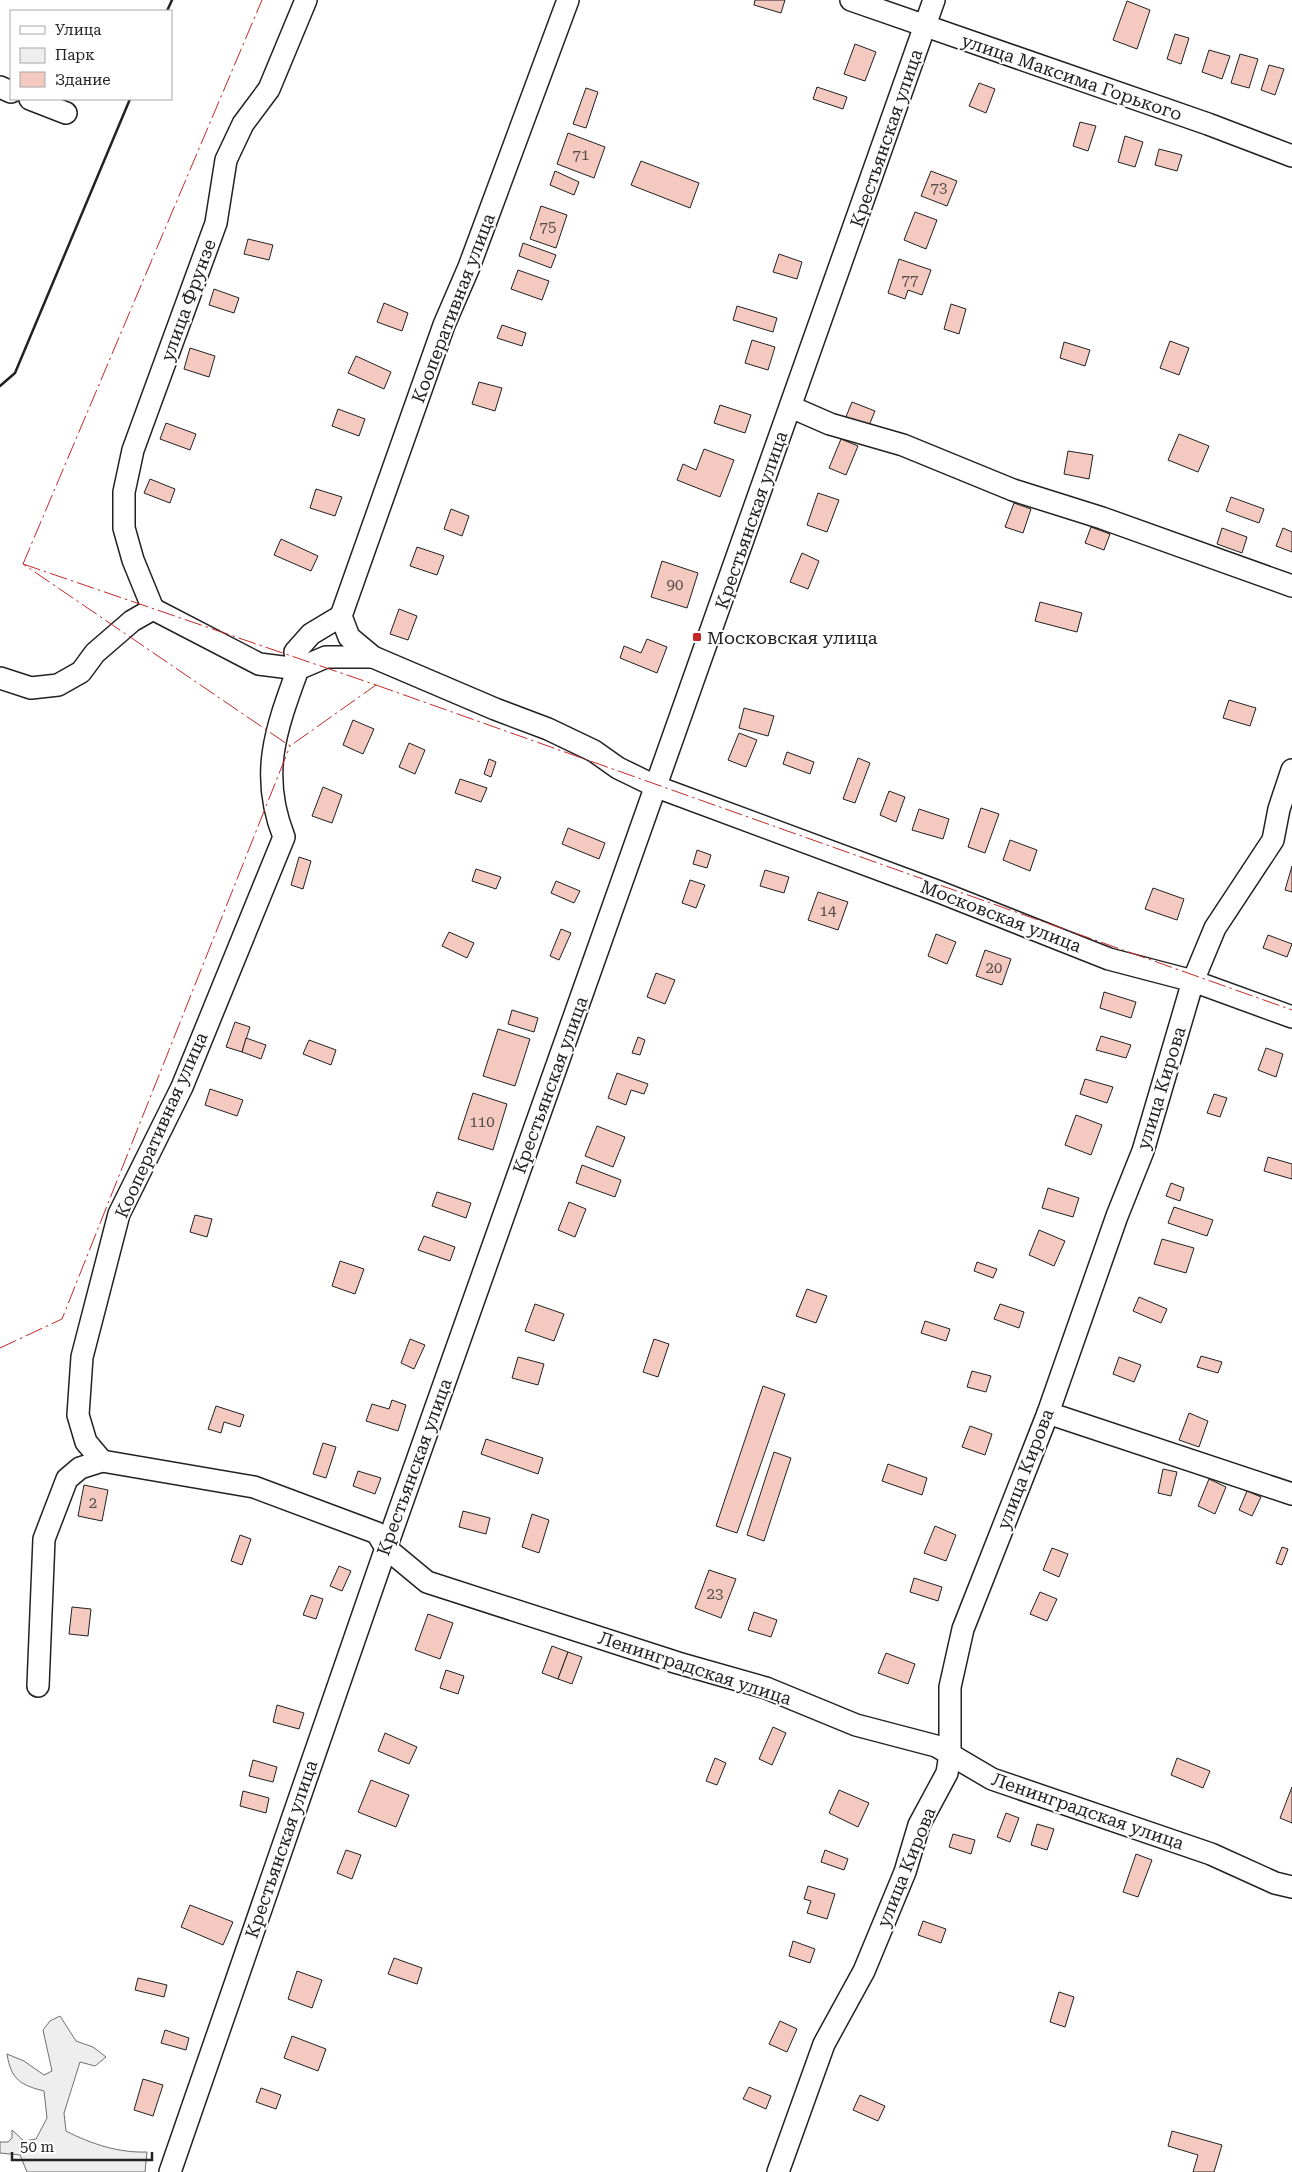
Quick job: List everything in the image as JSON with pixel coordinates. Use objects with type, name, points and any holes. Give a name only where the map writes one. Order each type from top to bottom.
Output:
[{"type":"street","name":"улица Фрунзе","points":[[153,609],[133,560],[124,528],[124,492],[133,450],[216,223],[226,160],[243,124],[269,89],[306,0]]},
{"type":"street","name":"Кооперативная улица","points":[[341,616],[444,325],[469,267],[568,0]]},
{"type":"street","name":"улица Максима Горького","points":[[851,0],[1208,124],[1292,156]]},
{"type":"street","name":"Крестьянская улица","points":[[170,2172],[386,1548],[657,787],[934,0]]},
{"type":"street","points":[[33,100],[66,113]]},
{"type":"street","points":[[791,407],[830,424],[903,445],[1013,490],[1102,518],[1292,586]]},
{"type":"street","points":[[0,678],[30,688],[58,685],[81,672],[95,653],[132,621],[153,609],[259,664],[298,669],[326,657],[374,657]]},
{"type":"street","points":[[298,669],[295,652],[311,634],[341,616]]},
{"type":"street","name":"Московская улица","points":[[341,616],[349,637],[374,657],[495,709],[548,729],[594,751],[618,768],[657,787],[937,891],[1110,959],[1193,980],[1292,1017]]},
{"type":"street","name":"Кооперативная улица","points":[[102,1461],[86,1442],[78,1416],[82,1357],[119,1214],[182,1087],[284,837],[272,799],[270,763],[278,724],[298,669]]},
{"type":"street","name":"улица Кирова","points":[[778,2172],[824,2044],[864,1971],[905,1872],[919,1825],[947,1774],[950,1754],[950,1687],[963,1629],[1048,1412],[1142,1151],[1193,980],[1215,928],[1273,840],[1279,809],[1292,770]]},
{"type":"street","points":[[1048,1412],[1292,1494]]},
{"type":"street","points":[[38,1686],[44,1539],[66,1479],[80,1468],[102,1461]]},
{"type":"street","name":"Ленинградская улица","points":[[102,1461],[254,1487],[378,1533],[386,1548],[427,1582],[678,1663],[766,1688],[856,1725],[936,1746],[992,1779],[1211,1854],[1275,1883],[1292,1887]]},
{"type":"green space","points":[[60,2016],[76,2041],[93,2047],[106,2057],[95,2066],[80,2062],[64,2113],[66,2131],[105,2147],[147,2152],[145,2172],[27,2172],[20,2155],[0,2153],[0,2142],[8,2142],[12,2138],[12,2130],[24,2141],[36,2139],[47,2118],[44,2091],[23,2084],[14,2076],[7,2054],[24,2061],[44,2075],[52,2071],[43,2030],[50,2021]]},
{"type":"building","points":[[755,0],[785,0],[781,13],[754,5]]},
{"type":"building","points":[[1127,1],[1150,10],[1137,49],[1113,40]]},
{"type":"building","points":[[1175,34],[1189,38],[1181,64],[1167,59]]},
{"type":"building","points":[[855,44],[876,52],[865,81],[844,74]]},
{"type":"building","points":[[1209,50],[1230,56],[1222,79],[1202,72]]},
{"type":"building","points":[[1240,54],[1258,59],[1249,88],[1231,83]]},
{"type":"building","points":[[1269,65],[1284,69],[1275,95],[1261,90]]},
{"type":"building","points":[[979,83],[995,89],[986,113],[969,106]]},
{"type":"building","points":[[817,87],[847,97],[843,109],[813,99]]},
{"type":"building","points":[[586,88],[598,92],[586,128],[573,124]]},
{"type":"building","points":[[1080,122],[1096,126],[1088,151],[1073,146]]},
{"type":"building","points":[[568,133],[605,147],[594,178],[557,164]]},
{"type":"building","points":[[1125,136],[1143,142],[1135,167],[1118,162]]},
{"type":"building","points":[[1159,149],[1182,155],[1177,171],[1155,165]]},
{"type":"building","points":[[641,161],[699,183],[690,208],[631,185]]},
{"type":"building","points":[[555,171],[579,182],[574,195],[550,185]]},
{"type":"building","points":[[931,171],[957,181],[947,206],[921,196]]},
{"type":"building","points":[[541,206],[567,215],[556,248],[530,239]]},
{"type":"building","points":[[915,212],[937,220],[926,249],[904,240]]},
{"type":"building","points":[[248,239],[273,245],[269,260],[244,254]]},
{"type":"building","points":[[523,243],[556,255],[551,268],[519,256]]},
{"type":"building","points":[[779,254],[802,262],[797,279],[773,272]]},
{"type":"building","points":[[899,259],[931,270],[922,295],[908,290],[905,299],[888,293]]},
{"type":"building","points":[[518,270],[549,281],[542,300],[511,289]]},
{"type":"building","points":[[214,289],[239,298],[234,313],[209,305]]},
{"type":"building","points":[[384,303],[408,313],[402,331],[377,322]]},
{"type":"building","points":[[951,304],[966,309],[959,334],[944,329]]},
{"type":"building","points":[[737,306],[777,318],[773,332],[733,320]]},
{"type":"building","points":[[502,325],[526,333],[522,346],[497,338]]},
{"type":"building","points":[[752,340],[775,347],[768,370],[745,363]]},
{"type":"building","points":[[1170,341],[1189,348],[1179,375],[1160,368]]},
{"type":"building","points":[[1064,342],[1090,350],[1085,366],[1060,358]]},
{"type":"building","points":[[190,348],[215,356],[209,377],[184,369]]},
{"type":"building","points":[[356,356],[391,372],[384,389],[348,373]]},
{"type":"building","points":[[479,382],[502,388],[495,411],[472,404]]},
{"type":"building","points":[[852,402],[875,411],[868,428],[845,419]]},
{"type":"building","points":[[720,405],[751,415],[745,433],[714,423]]},
{"type":"building","points":[[338,409],[365,419],[359,436],[332,426]]},
{"type":"building","points":[[166,423],[196,434],[190,450],[160,439]]},
{"type":"building","points":[[1179,434],[1209,446],[1198,472],[1168,460]]},
{"type":"building","points":[[841,439],[858,446],[846,475],[829,468]]},
{"type":"building","points":[[704,449],[734,460],[720,497],[677,480],[683,464],[696,470]]},
{"type":"building","points":[[1068,451],[1093,455],[1089,479],[1064,474]]},
{"type":"building","points":[[150,479],[175,489],[170,503],[144,493]]},
{"type":"building","points":[[316,489],[342,497],[335,516],[310,508]]},
{"type":"building","points":[[818,493],[839,500],[827,532],[807,525]]},
{"type":"building","points":[[1231,497],[1264,509],[1259,523],[1226,511]]},
{"type":"building","points":[[1014,503],[1031,509],[1023,533],[1005,527]]},
{"type":"building","points":[[451,509],[469,516],[462,536],[444,529]]},
{"type":"building","points":[[1091,527],[1110,534],[1104,550],[1085,543]]},
{"type":"building","points":[[1222,528],[1247,537],[1242,553],[1217,544]]},
{"type":"building","points":[[1283,528],[1292,532],[1292,552],[1276,546]]},
{"type":"building","points":[[281,539],[318,556],[311,571],[274,555]]},
{"type":"building","points":[[417,547],[444,556],[437,575],[410,566]]},
{"type":"building","points":[[802,553],[819,561],[808,589],[790,582]]},
{"type":"building","points":[[662,561],[698,573],[687,608],[651,597]]},
{"type":"building","points":[[1040,602],[1082,613],[1077,632],[1035,621]]},
{"type":"building","points":[[399,609],[417,616],[408,640],[390,634]]},
{"type":"building","points":[[647,639],[667,647],[657,673],[620,658],[624,646],[641,653]]},
{"type":"building","points":[[1229,700],[1256,708],[1250,726],[1223,718]]},
{"type":"building","points":[[744,708],[774,716],[768,736],[739,728]]},
{"type":"building","points":[[353,720],[374,729],[363,754],[343,745]]},
{"type":"building","points":[[739,733],[757,740],[746,767],[728,760]]},
{"type":"building","points":[[409,743],[425,750],[415,774],[399,767]]},
{"type":"building","points":[[787,752],[814,762],[810,774],[783,764]]},
{"type":"building","points":[[858,758],[870,763],[855,803],[843,799]]},
{"type":"building","points":[[489,759],[496,762],[491,777],[484,774]]},
{"type":"building","points":[[460,779],[487,788],[481,802],[455,793]]},
{"type":"building","points":[[323,787],[342,795],[332,823],[312,816]]},
{"type":"building","points":[[889,791],[905,797],[896,822],[880,815]]},
{"type":"building","points":[[981,808],[999,814],[985,853],[968,847]]},
{"type":"building","points":[[919,809],[949,819],[943,839],[912,830]]},
{"type":"building","points":[[568,828],[605,843],[599,859],[562,844]]},
{"type":"building","points":[[1010,840],[1037,850],[1030,871],[1003,860]]},
{"type":"building","points":[[697,850],[711,855],[707,868],[693,864]]},
{"type":"building","points":[[299,857],[311,861],[303,889],[291,885]]},
{"type":"building","points":[[1292,866],[1292,892],[1285,890]]},
{"type":"building","points":[[476,869],[501,877],[496,889],[472,881]]},
{"type":"building","points":[[765,870],[789,877],[784,893],[760,886]]},
{"type":"building","points":[[690,880],[705,885],[696,908],[682,903]]},
{"type":"building","points":[[556,881],[580,891],[574,903],[551,893]]},
{"type":"building","points":[[1153,888],[1184,899],[1177,920],[1145,909]]},
{"type":"building","points":[[818,892],[848,902],[838,930],[808,920]]},
{"type":"building","points":[[561,929],[571,933],[559,960],[550,956]]},
{"type":"building","points":[[449,932],[474,943],[467,958],[442,946]]},
{"type":"building","points":[[936,934],[956,942],[947,964],[928,956]]},
{"type":"building","points":[[1268,935],[1292,944],[1287,957],[1263,948]]},
{"type":"building","points":[[985,950],[1011,959],[1002,985],[976,976]]},
{"type":"building","points":[[656,973],[675,980],[665,1004],[647,997]]},
{"type":"building","points":[[1104,992],[1136,1002],[1131,1018],[1100,1008]]},
{"type":"building","points":[[512,1010],[538,1018],[534,1032],[508,1024]]},
{"type":"building","points":[[235,1022],[250,1027],[242,1052],[226,1047]]},
{"type":"building","points":[[498,1029],[530,1039],[515,1086],[483,1076]]},
{"type":"building","points":[[1101,1036],[1131,1045],[1126,1058],[1096,1050]]},
{"type":"building","points":[[638,1037],[645,1040],[640,1055],[632,1053]]},
{"type":"building","points":[[246,1038],[266,1045],[261,1059],[242,1052]]},
{"type":"building","points":[[309,1040],[336,1050],[331,1065],[303,1054]]},
{"type":"building","points":[[1266,1048],[1283,1054],[1276,1077],[1258,1070]]},
{"type":"building","points":[[617,1073],[648,1084],[644,1094],[631,1090],[626,1105],[608,1098]]},
{"type":"building","points":[[1085,1079],[1113,1087],[1107,1103],[1080,1094]]},
{"type":"building","points":[[210,1089],[243,1100],[237,1116],[205,1105]]},
{"type":"building","points":[[473,1093],[507,1104],[493,1150],[458,1139]]},
{"type":"building","points":[[1214,1094],[1227,1098],[1220,1117],[1207,1113]]},
{"type":"building","points":[[1076,1115],[1102,1125],[1091,1155],[1065,1145]]},
{"type":"building","points":[[597,1126],[625,1137],[613,1167],[585,1156]]},
{"type":"building","points":[[1268,1157],[1292,1164],[1292,1179],[1264,1171]]},
{"type":"building","points":[[582,1165],[621,1180],[615,1197],[576,1183]]},
{"type":"building","points":[[1171,1183],[1184,1188],[1180,1201],[1166,1196]]},
{"type":"building","points":[[1048,1188],[1079,1198],[1073,1217],[1042,1208]]},
{"type":"building","points":[[437,1192],[471,1203],[466,1218],[432,1206]]},
{"type":"building","points":[[569,1202],[586,1209],[575,1237],[558,1230]]},
{"type":"building","points":[[1174,1207],[1213,1220],[1207,1236],[1168,1223]]},
{"type":"building","points":[[195,1215],[212,1219],[207,1237],[190,1232]]},
{"type":"building","points":[[1039,1230],[1065,1241],[1054,1266],[1029,1255]]},
{"type":"building","points":[[424,1236],[455,1247],[450,1261],[418,1250]]},
{"type":"building","points":[[1162,1239],[1194,1248],[1186,1273],[1154,1264]]},
{"type":"building","points":[[340,1261],[364,1269],[355,1294],[332,1286]]},
{"type":"building","points":[[977,1262],[997,1269],[993,1278],[974,1271]]},
{"type":"building","points":[[807,1289],[827,1296],[816,1323],[796,1316]]},
{"type":"building","points":[[1139,1297],[1167,1309],[1161,1323],[1133,1311]]},
{"type":"building","points":[[535,1304],[564,1314],[554,1341],[525,1331]]},
{"type":"building","points":[[1000,1304],[1024,1312],[1019,1328],[994,1319]]},
{"type":"building","points":[[925,1321],[950,1329],[946,1341],[921,1333]]},
{"type":"building","points":[[410,1339],[425,1345],[414,1369],[401,1363]]},
{"type":"building","points":[[654,1339],[669,1344],[658,1377],[643,1372]]},
{"type":"building","points":[[1201,1356],[1222,1362],[1218,1373],[1197,1367]]},
{"type":"building","points":[[518,1357],[544,1364],[538,1385],[512,1378]]},
{"type":"building","points":[[1119,1357],[1141,1365],[1134,1382],[1113,1374]]},
{"type":"building","points":[[972,1371],[991,1376],[986,1392],[967,1387]]},
{"type":"building","points":[[763,1386],[785,1394],[737,1533],[716,1526]]},
{"type":"building","points":[[392,1400],[406,1405],[398,1431],[366,1421],[372,1404],[389,1409]]},
{"type":"building","points":[[216,1406],[244,1415],[240,1427],[224,1422],[221,1433],[208,1429]]},
{"type":"building","points":[[1189,1413],[1208,1421],[1199,1447],[1179,1440]]},
{"type":"building","points":[[970,1426],[992,1434],[985,1455],[962,1447]]},
{"type":"building","points":[[486,1439],[543,1458],[538,1474],[481,1454]]},
{"type":"building","points":[[323,1443],[336,1447],[326,1478],[313,1474]]},
{"type":"building","points":[[774,1452],[791,1458],[764,1541],[747,1535]]},
{"type":"building","points":[[888,1464],[927,1478],[922,1495],[882,1481]]},
{"type":"building","points":[[1163,1469],[1177,1472],[1171,1496],[1158,1493]]},
{"type":"building","points":[[358,1471],[381,1478],[375,1494],[353,1486]]},
{"type":"building","points":[[1209,1479],[1226,1487],[1215,1514],[1198,1506]]},
{"type":"building","points":[[84,1485],[108,1490],[102,1521],[78,1516]]},
{"type":"building","points":[[1247,1491],[1261,1497],[1252,1516],[1239,1510]]},
{"type":"building","points":[[463,1511],[490,1518],[486,1534],[459,1527]]},
{"type":"building","points":[[532,1514],[549,1520],[539,1553],[522,1547]]},
{"type":"building","points":[[935,1526],[956,1535],[946,1561],[924,1553]]},
{"type":"building","points":[[240,1535],[251,1539],[242,1565],[231,1561]]},
{"type":"building","points":[[1282,1547],[1288,1549],[1282,1565],[1276,1563]]},
{"type":"building","points":[[1052,1548],[1068,1554],[1059,1577],[1043,1570]]},
{"type":"building","points":[[339,1566],[351,1571],[342,1591],[330,1586]]},
{"type":"building","points":[[709,1570],[736,1579],[721,1618],[695,1608]]},
{"type":"building","points":[[914,1578],[942,1587],[938,1601],[910,1592]]},
{"type":"building","points":[[1040,1592],[1057,1599],[1047,1621],[1030,1614]]},
{"type":"building","points":[[311,1595],[323,1599],[316,1619],[303,1615]]},
{"type":"building","points":[[72,1607],[91,1609],[88,1636],[69,1634]]},
{"type":"building","points":[[754,1612],[777,1620],[771,1637],[748,1630]]},
{"type":"building","points":[[428,1614],[453,1623],[440,1659],[415,1650]]},
{"type":"building","points":[[552,1646],[568,1652],[558,1679],[542,1673]]},
{"type":"building","points":[[568,1652],[582,1657],[572,1684],[558,1679]]},
{"type":"building","points":[[886,1653],[915,1664],[908,1684],[878,1673]]},
{"type":"building","points":[[446,1670],[464,1676],[458,1694],[440,1688]]},
{"type":"building","points":[[277,1705],[304,1713],[299,1729],[273,1722]]},
{"type":"building","points":[[773,1727],[786,1733],[772,1765],[759,1759]]},
{"type":"building","points":[[385,1733],[417,1747],[409,1764],[378,1751]]},
{"type":"building","points":[[715,1758],[726,1763],[717,1785],[706,1781]]},
{"type":"building","points":[[1177,1758],[1210,1771],[1203,1788],[1171,1775]]},
{"type":"building","points":[[253,1760],[277,1767],[273,1782],[249,1776]]},
{"type":"building","points":[[371,1780],[409,1795],[396,1827],[358,1812]]},
{"type":"building","points":[[1292,1787],[1292,1823],[1280,1818]]},
{"type":"building","points":[[839,1790],[869,1803],[858,1827],[829,1813]]},
{"type":"building","points":[[243,1791],[269,1798],[266,1813],[240,1806]]},
{"type":"building","points":[[1006,1813],[1019,1818],[1010,1842],[997,1837]]},
{"type":"building","points":[[1037,1824],[1054,1829],[1047,1850],[1031,1845]]},
{"type":"building","points":[[953,1834],[975,1840],[971,1854],[949,1847]]},
{"type":"building","points":[[346,1850],[361,1855],[352,1879],[337,1873]]},
{"type":"building","points":[[825,1850],[848,1859],[844,1870],[821,1862]]},
{"type":"building","points":[[1136,1854],[1152,1860],[1138,1897],[1123,1892]]},
{"type":"building","points":[[808,1886],[835,1894],[827,1919],[807,1913],[811,1901],[804,1899]]},
{"type":"building","points":[[190,1905],[233,1922],[223,1945],[181,1927]]},
{"type":"building","points":[[923,1921],[946,1929],[941,1943],[918,1935]]},
{"type":"building","points":[[793,1941],[815,1949],[810,1963],[789,1956]]},
{"type":"building","points":[[394,1958],[422,1968],[417,1984],[388,1974]]},
{"type":"building","points":[[297,1971],[322,1980],[312,2008],[288,1999]]},
{"type":"building","points":[[138,1978],[167,1985],[164,1997],[135,1990]]},
{"type":"building","points":[[1059,1992],[1074,1997],[1065,2027],[1050,2022]]},
{"type":"building","points":[[780,2021],[797,2029],[787,2052],[769,2044]]},
{"type":"building","points":[[165,2030],[189,2038],[186,2050],[161,2043]]},
{"type":"building","points":[[292,2036],[326,2049],[318,2071],[284,2058]]},
{"type":"building","points":[[143,2079],[163,2085],[153,2116],[134,2110]]},
{"type":"building","points":[[749,2087],[771,2096],[766,2109],[743,2099]]},
{"type":"building","points":[[261,2088],[281,2095],[276,2109],[256,2102]]},
{"type":"building","points":[[860,2095],[885,2106],[878,2121],[853,2110]]},
{"type":"building","points":[[1172,2131],[1222,2145],[1214,2172],[1193,2172],[1198,2155],[1168,2146]]},
{"type":"wall","points":[[167,10],[172,0]]},
{"type":"wall","points":[[0,386],[15,373],[130,100]]},
{"type":"power","points":[[23,564],[262,0]]},
{"type":"power","points":[[23,564],[376,685],[290,746],[23,564]]},
{"type":"power","points":[[376,685],[1292,1010]]},
{"type":"power","points":[[0,1348],[62,1319],[290,746]]},
{"type":"place","name":"Московская улица","points":[[697,637]]}]
